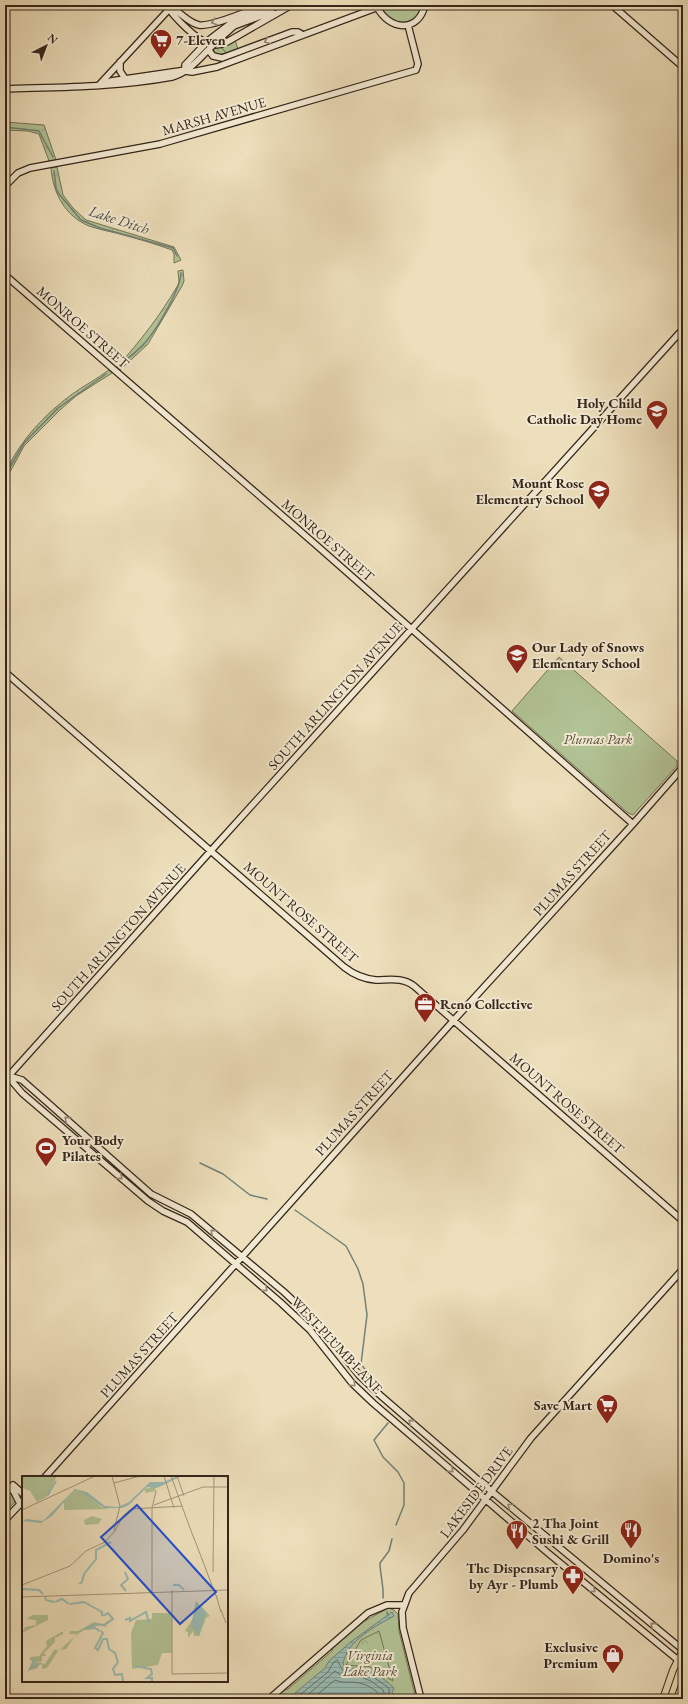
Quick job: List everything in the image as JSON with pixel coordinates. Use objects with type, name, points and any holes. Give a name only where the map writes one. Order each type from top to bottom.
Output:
[{"type":"main road","points":[[164,5],[171,7],[190,21],[201,25],[264,5]]},
{"type":"main road","points":[[185,70],[185,64],[209,40],[236,20],[277,5]]},
{"type":"main road","points":[[99,85],[111,81],[126,80],[185,70],[195,69],[200,71],[217,67],[384,5]]},
{"type":"main road","points":[[378,7],[383,17],[400,26],[408,25],[419,18],[424,5]]},
{"type":"main road","points":[[612,5],[683,68]]},
{"type":"main road","points":[[171,7],[175,18],[204,42],[218,45],[227,42],[290,6]]},
{"type":"main road","points":[[5,90],[99,85],[118,86],[177,76],[193,65],[230,29],[239,24],[290,6]]},
{"type":"main road","points":[[99,85],[171,7]]},
{"type":"main road","name":"MARSH AVENUE","points":[[5,186],[18,173],[30,168],[160,144],[416,70],[418,66],[408,25]]},
{"type":"main road","points":[[210,48],[210,52],[214,56],[222,58],[292,32],[298,32],[303,35]]},
{"type":"main road","points":[[120,62],[120,71],[126,80]]},
{"type":"main road","name":"MONROE STREET","points":[[5,275],[412,629],[633,824]]},
{"type":"main road","name":"SOUTH ARLINGTON AVENUE","points":[[6,1077],[683,329]]},
{"type":"main road","name":"MOUNT ROSE STREET","points":[[5,672],[95,752],[211,850],[348,970],[366,978],[397,979],[406,981],[414,986],[683,1221]]},
{"type":"main road","name":"PLUMAS STREET","points":[[46,1476],[454,1020],[683,767]]},
{"type":"main road","name":"WEST PLUMB LANE","points":[[6,1077],[22,1080],[151,1194],[191,1214],[243,1257],[309,1315],[352,1368],[367,1383],[491,1491],[683,1650]]},
{"type":"main road","name":"WEST PLUMB LANE","points":[[6,1077],[22,1093],[148,1201],[162,1211],[187,1222],[236,1264],[301,1321],[352,1383],[367,1398],[485,1499],[678,1660],[683,1666]]},
{"type":"main road","name":"LAKESIDE DRIVE","points":[[404,1605],[411,1589],[441,1556],[531,1438],[683,1269]]},
{"type":"main road","points":[[5,1479],[22,1493]]},
{"type":"main road","points":[[5,1482],[21,1503],[5,1520]]},
{"type":"main road","points":[[268,1699],[368,1613],[387,1604],[404,1605],[403,1628],[421,1699]]},
{"type":"main road","points":[[663,1699],[683,1650]]},
{"type":"main road","points":[[677,1699],[683,1682]]},
{"type":"green space","points":[[381,5],[422,6],[413,19],[407,22],[401,22],[389,18]]},
{"type":"green space","points":[[235,40],[238,49],[226,53],[222,48]]},
{"type":"green space","points":[[214,47],[222,48],[226,53],[217,55],[214,52]]},
{"type":"green space","points":[[5,122],[44,125],[56,160],[49,161],[39,134],[28,131],[5,130]]},
{"type":"green space","points":[[57,167],[63,195],[73,208],[86,220],[174,247],[181,260],[174,263],[174,254],[172,250],[89,226],[73,216],[62,203],[54,186],[51,168]]},
{"type":"green space","points":[[183,270],[184,281],[182,286],[148,344],[120,370],[117,367],[157,318],[178,285],[178,271]]},
{"type":"green space","points":[[109,370],[112,373],[76,396],[61,409],[24,446],[10,472],[7,469],[19,448],[34,428],[52,410],[61,402]]},
{"type":"green space","name":"Plumas Park","points":[[559,657],[677,761],[677,766],[633,815],[628,813],[512,711]]},
{"type":"green space","points":[[5,1486],[18,1498],[5,1513]]},
{"type":"green space","name":"Virginia Lake Park","points":[[388,1608],[394,1610],[398,1614],[399,1631],[416,1699],[273,1699],[284,1690],[288,1689],[332,1651],[333,1646],[363,1622]]},
{"type":"green space","points":[[379,1631],[393,1681],[370,1667],[346,1665],[361,1640]]},
{"type":"water","points":[[392,1612],[394,1616],[371,1629],[356,1641],[346,1655],[343,1664],[345,1668],[366,1670],[382,1678],[394,1688],[392,1692],[397,1699],[288,1699],[325,1668],[329,1661],[352,1641]]},
{"type":"waterway","name":"Lake Ditch","points":[[5,127],[39,131],[53,157]]},
{"type":"waterway","name":"Lake Ditch","points":[[54,171],[56,188],[59,194],[81,220],[100,228],[173,248],[177,256]]},
{"type":"waterway","name":"Lake Ditch","points":[[121,364],[142,346],[157,326],[173,297],[180,280],[181,273]]},
{"type":"waterway","name":"Lake Ditch","points":[[10,467],[24,443],[58,408],[106,374]]},
{"type":"waterway","points":[[200,1163],[223,1174],[250,1195],[267,1199]]},
{"type":"waterway","points":[[295,1210],[346,1246],[358,1269],[363,1284],[367,1315],[361,1364],[369,1375],[380,1384]]},
{"type":"waterway","points":[[388,1423],[374,1440],[383,1457],[398,1472],[404,1483],[404,1505],[396,1525]]},
{"type":"waterway","points":[[383,1598],[380,1563],[389,1551],[392,1539]]},
{"type":"place","name":"7-Eleven","points":[[161,60]]},
{"type":"place","name":"Holy Child Catholic Day Home","points":[[657,430]]},
{"type":"place","name":"Mount Rose Elementary School","points":[[599,510]]},
{"type":"place","name":"Our Lady of Snows Elementary School","points":[[517,674]]},
{"type":"place","name":"Reno Collective","points":[[425,1024]]},
{"type":"place","name":"Your Body Pilates","points":[[46,1168]]},
{"type":"place","name":"Save Mart","points":[[607,1424]]},
{"type":"place","name":"2 Tha Joint Sushi & Grill","points":[[517,1550]]},
{"type":"place","name":"Domino's","points":[[631,1550]]},
{"type":"place","name":"The Dispensary by Ayr - Plumb","points":[[573,1596]]},
{"type":"place","name":"Exclusive Premium","points":[[613,1674]]}]
